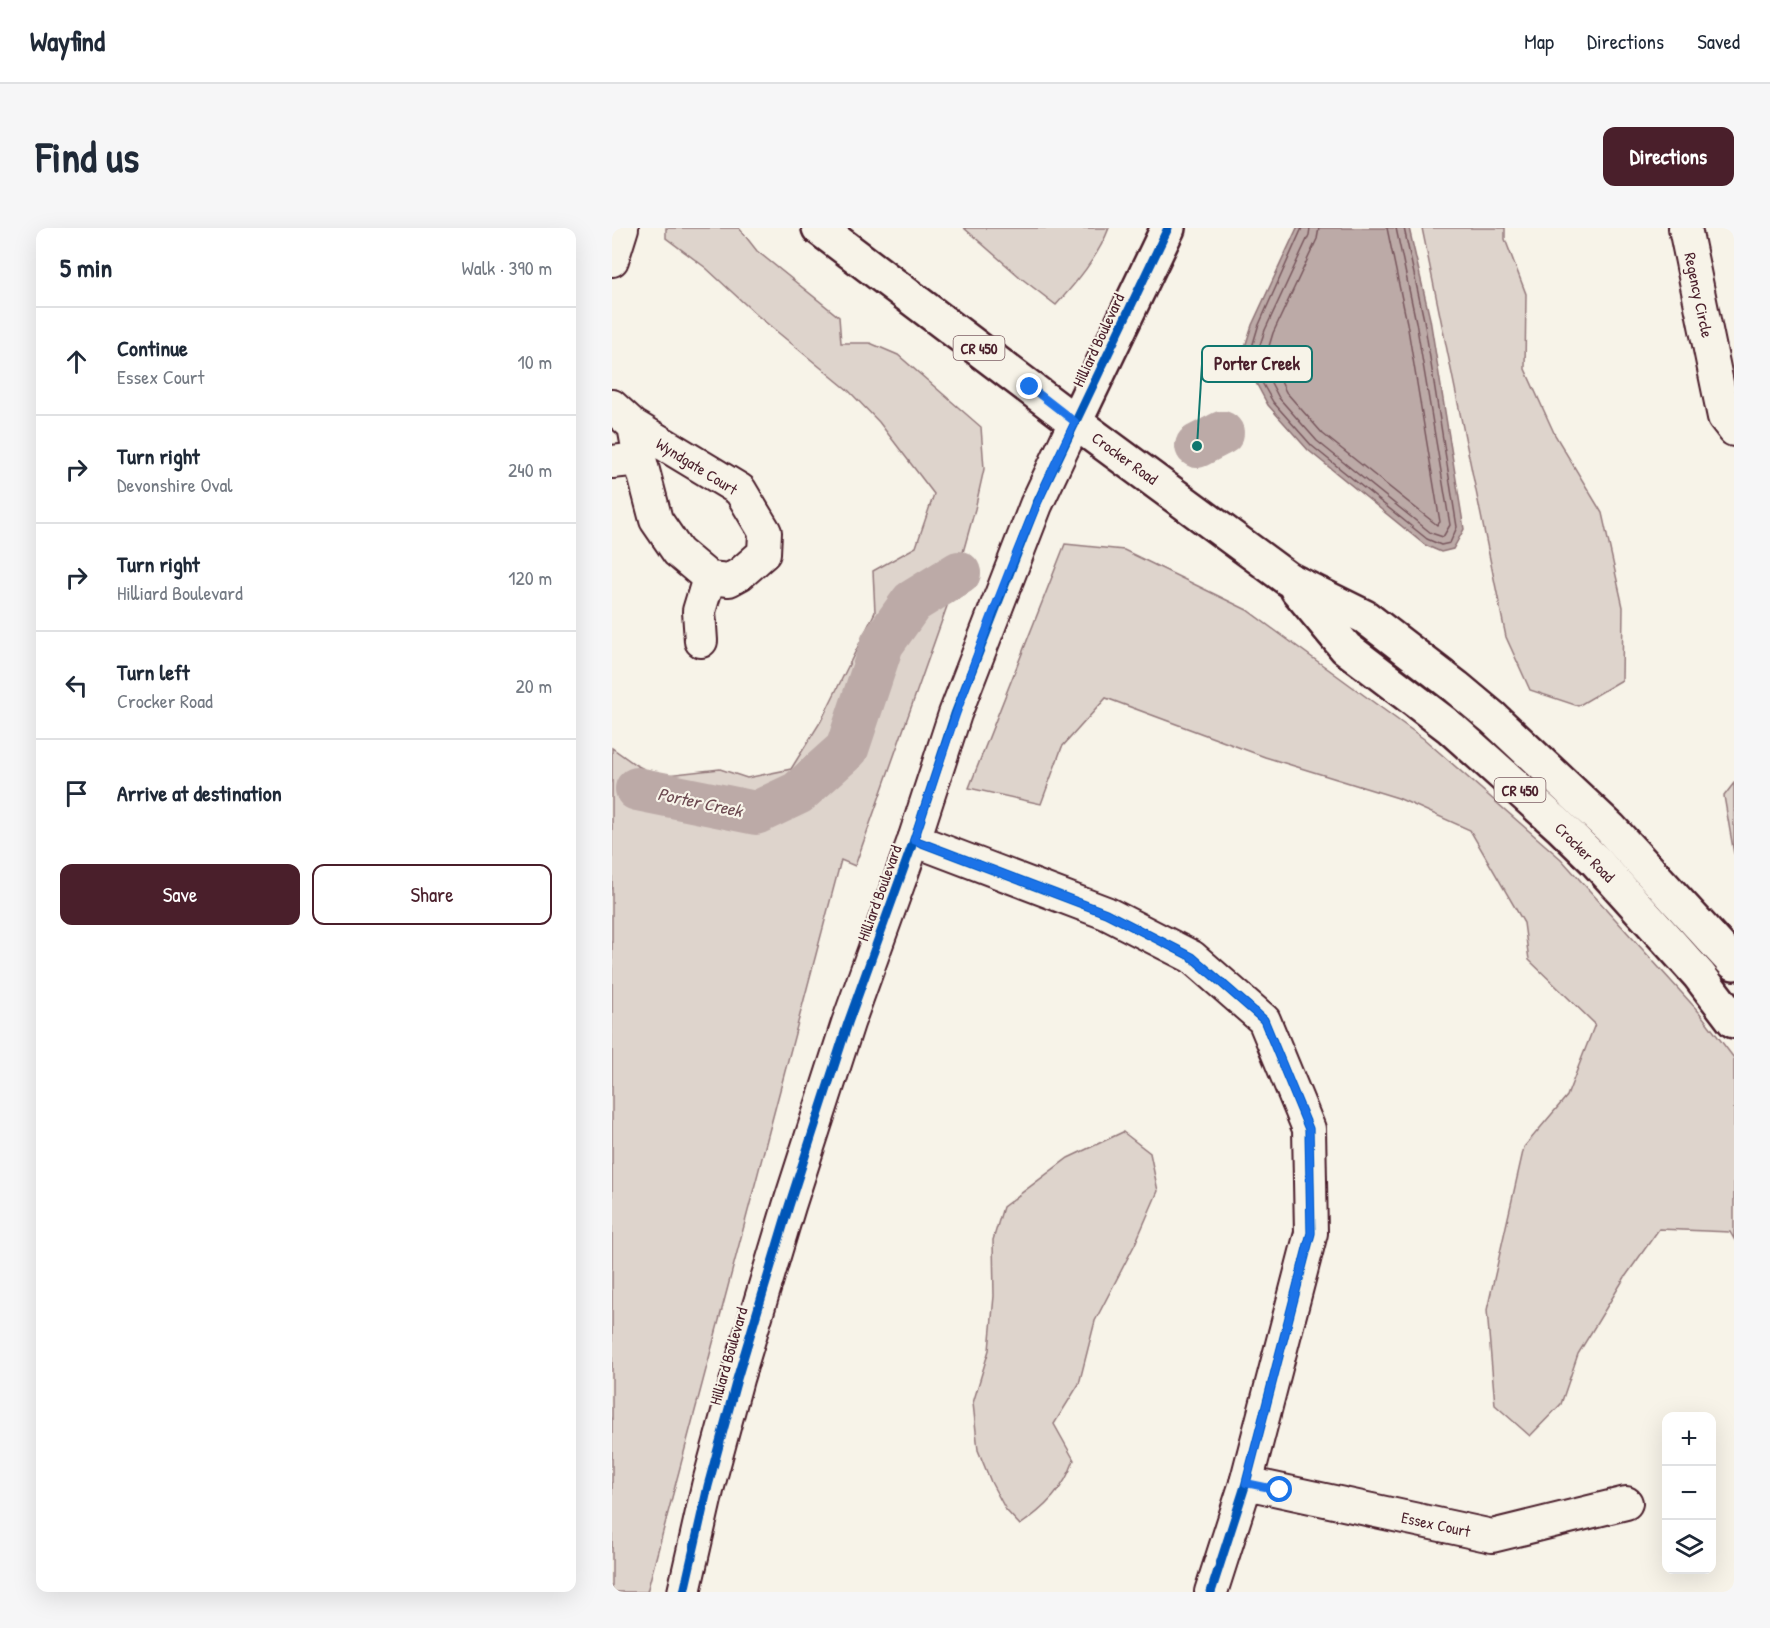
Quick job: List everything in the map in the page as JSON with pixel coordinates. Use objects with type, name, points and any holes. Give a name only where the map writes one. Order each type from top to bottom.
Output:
[{"type":"main road","name":"Crocker Road","points":[[819,228],[1075,422],[1288,579],[1365,617],[1493,718],[1610,828],[1734,963]]},
{"type":"main road","name":"Hilliard Boulevard","points":[[1075,422],[1168,228]]},
{"type":"main road","name":"Crocker Road","points":[[1288,579],[1346,648],[1451,728],[1578,843],[1699,975],[1734,1021]]},
{"type":"street","name":"Regency Circle","points":[[1685,228],[1724,417],[1734,430]]},
{"type":"street","name":"Wyndgate Court","points":[[623,416],[740,490],[765,532],[764,553],[740,574],[729,580],[709,578],[678,552],[656,520],[626,461],[623,416]]},
{"type":"street","name":"Hilliard Boulevard","points":[[684,1592],[708,1486],[736,1379],[848,1023],[914,840],[955,714],[1036,505],[1075,422]]},
{"type":"street","points":[[701,641],[699,611],[709,578]]},
{"type":"street","points":[[914,840],[1106,913],[1192,957],[1264,1020],[1309,1129],[1311,1233],[1246,1483],[1211,1592]]},
{"type":"street","name":"Essex Court","points":[[1246,1483],[1492,1536],[1626,1503]]},
{"type":"shaded area","points":[[666,228],[739,228],[757,251],[839,317],[841,343],[870,343],[898,355],[981,427],[984,469],[952,592],[855,866],[841,860],[647,1592],[612,1592],[612,748],[636,765],[658,776],[720,769],[747,778],[791,769],[821,721],[875,612],[873,571],[916,547],[934,494],[879,422],[849,391],[758,316],[706,268],[666,238]]},
{"type":"shaded area","points":[[964,228],[1109,228],[1093,259],[1056,305]]},
{"type":"shaded area","points":[[1422,228],[1505,228],[1505,239],[1526,294],[1525,369],[1555,435],[1602,513],[1623,607],[1622,680],[1578,706],[1530,690],[1506,637]]},
{"type":"shaded area","points":[[1065,544],[1124,550],[1247,610],[1424,739],[1561,859],[1699,1012],[1734,1058],[1734,1239],[1730,1232],[1659,1229],[1625,1277],[1578,1354],[1561,1404],[1530,1436],[1495,1405],[1487,1310],[1524,1147],[1567,1096],[1595,1024],[1529,960],[1524,923],[1470,830],[1398,798],[1265,757],[1106,698],[1062,747],[1041,804],[969,788]]},
{"type":"shaded area","points":[[1734,783],[1734,854],[1724,796]]},
{"type":"shaded area","points":[[1123,1132],[1150,1153],[1158,1191],[1135,1244],[1095,1321],[1079,1384],[1054,1424],[1074,1460],[1070,1470],[1053,1497],[1020,1525],[1006,1510],[978,1450],[973,1403],[989,1350],[994,1296],[993,1240],[1003,1207],[1068,1158]]},
{"type":"water","points":[[1297,228],[1409,228],[1430,319],[1464,529],[1453,549],[1441,552],[1425,545],[1308,450],[1268,405],[1255,381],[1243,353],[1252,325]]},
{"type":"waterway","name":"Porter Creek","points":[[1197,446],[1222,433]]},
{"type":"waterway","name":"Porter Creek","points":[[637,789],[756,813],[798,793],[847,749],[882,644],[912,602],[959,573]]},
{"type":"cycle path","points":[[684,1592],[708,1486],[737,1379],[789,1206],[848,1023],[914,840],[955,714],[1036,505],[1168,228]]},
{"type":"cycle path","points":[[914,840],[1106,913],[1192,957],[1264,1020],[1309,1129],[1311,1233],[1246,1483],[1211,1592]]},
{"type":"place","name":"Porter Creek","points":[[1197,446]]},
{"type":"route","points":[[1030,387],[1075,422],[1036,505],[955,714],[914,840],[1106,913],[1192,957],[1264,1020],[1309,1129],[1311,1233],[1246,1483],[1280,1490]]}]
